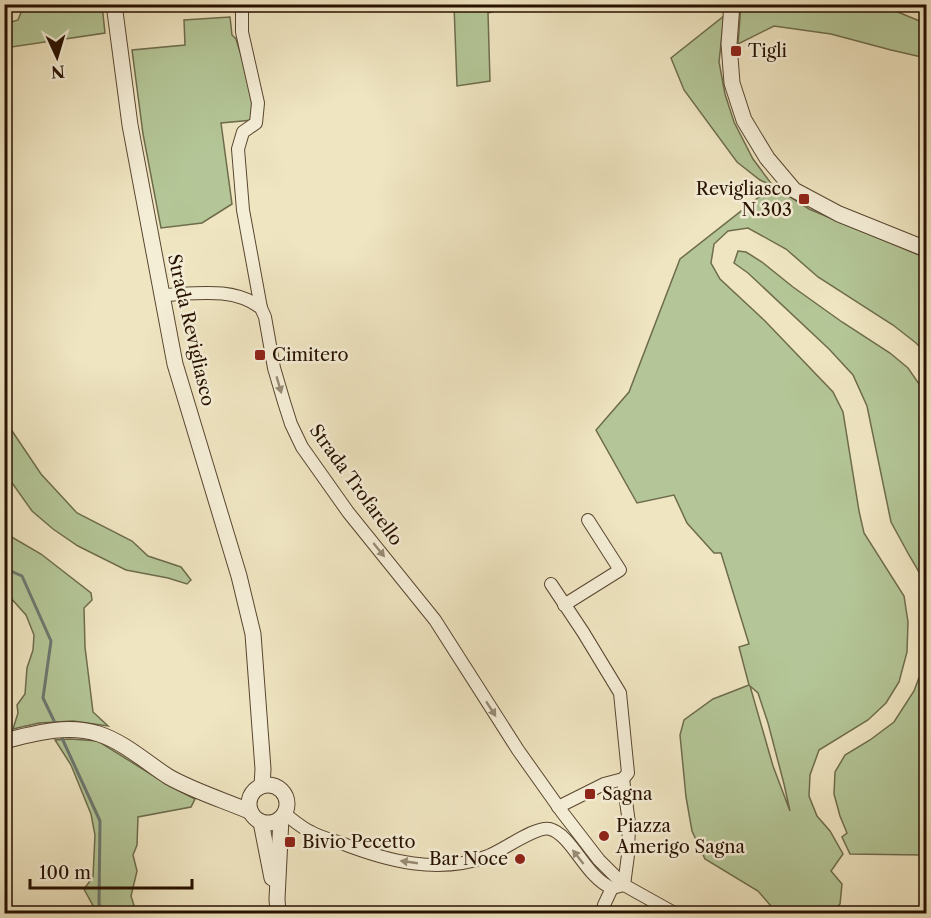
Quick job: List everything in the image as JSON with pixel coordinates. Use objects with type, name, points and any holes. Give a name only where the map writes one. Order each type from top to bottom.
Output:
[{"type":"street","name":"Strada Revigliasco","points":[[114,4],[130,125],[175,364],[239,576],[253,634],[263,789]]},
{"type":"street","name":"Strada Trofarello","points":[[242,4],[242,32],[258,103],[256,123],[243,132],[238,149],[243,210],[261,308],[266,317],[274,368],[291,424],[302,447],[348,512],[435,620],[518,750],[558,807]]},
{"type":"street","points":[[732,4],[729,44],[732,83],[744,120],[767,158],[794,190],[839,214],[927,249]]},
{"type":"street","points":[[162,295],[220,293],[252,301],[261,308]]},
{"type":"street","points":[[564,605],[620,570],[588,520]]},
{"type":"street","points":[[551,584],[620,693],[628,773],[623,779],[604,784],[558,807],[618,886]]},
{"type":"street","points":[[4,741],[40,732],[74,729],[100,735],[171,778],[249,811],[261,822],[276,822],[283,816],[309,831],[387,859],[430,865],[458,864],[496,853],[543,828],[550,829],[565,839],[602,883],[618,886],[676,914]]},
{"type":"street","points":[[602,914],[604,905],[618,886],[628,855],[629,823],[623,779]]},
{"type":"street","name":"Strada Revigliasco","points":[[249,811],[248,803],[263,789],[283,791],[287,799],[287,807],[283,816],[277,906]]},
{"type":"street","points":[[205,792],[263,789]]},
{"type":"street","points":[[261,822],[277,906]]},
{"type":"green space","points":[[741,4],[881,5],[922,22],[926,15],[926,58],[831,34],[774,26],[738,44]]},
{"type":"green space","points":[[24,5],[102,5],[105,33],[5,48],[5,24],[18,20]]},
{"type":"green space","points":[[454,5],[515,5],[488,13],[490,81],[457,86]]},
{"type":"green space","points":[[724,16],[719,62],[725,94],[734,122],[753,159],[773,186],[760,180],[737,162],[684,90],[671,58]]},
{"type":"green space","points":[[230,17],[232,35],[236,39],[254,100],[253,120],[221,123],[232,204],[202,223],[161,228],[143,134],[132,50],[185,45],[184,20]]},
{"type":"green space","points":[[773,186],[809,209],[926,258],[926,353],[893,325],[818,277],[786,249],[748,228],[728,231],[714,244],[711,263],[720,279],[765,321],[833,392],[843,412],[864,533],[904,596],[908,622],[907,652],[899,682],[886,703],[868,720],[819,750],[810,775],[809,796],[817,816],[830,831],[843,854],[831,871],[842,884],[840,904],[831,913],[777,913],[758,891],[705,859],[692,831],[680,735],[684,720],[713,699],[749,685],[739,647],[749,644],[721,553],[714,553],[687,523],[674,495],[637,503],[596,430],[629,392],[680,259]],"holes":[[[750,686],[758,693],[768,723],[790,811],[773,766]]]},
{"type":"green space","points":[[738,251],[746,252],[762,262],[842,322],[890,353],[908,368],[926,394],[926,584],[891,522],[867,406],[853,375],[829,349],[748,273],[734,263]]},
{"type":"green space","points":[[4,419],[41,474],[77,513],[132,541],[148,556],[181,567],[191,580],[187,584],[126,570],[78,546],[32,511],[5,473]]},
{"type":"green space","points":[[5,535],[41,554],[91,593],[92,600],[84,608],[85,647],[93,712],[108,726],[73,721],[39,723],[13,729],[18,713],[17,705],[25,694],[27,668],[33,650],[34,635],[26,615],[5,588]]},
{"type":"green space","points":[[926,659],[926,860],[921,855],[850,854],[842,837],[847,833],[834,794],[835,772],[845,755],[894,722],[914,691]]},
{"type":"green space","points":[[55,740],[98,741],[168,785],[195,799],[191,807],[138,817],[137,845],[133,855],[137,871],[131,896],[136,912],[146,913],[97,913],[84,889],[93,877],[95,835],[91,814],[71,765]]},
{"type":"waterway","points":[[4,568],[22,576],[51,641],[43,698],[56,725]]},
{"type":"waterway","points":[[61,736],[100,821],[99,904],[104,914]]},
{"type":"place","name":"Tigli","points":[[736,51]]},
{"type":"place","name":"Revigliasco N.303","points":[[804,199]]},
{"type":"place","name":"Cimitero","points":[[260,355]]},
{"type":"place","name":"Sagna","points":[[590,794]]},
{"type":"place","name":"Piazza Amerigo Sagna","points":[[604,836]]},
{"type":"place","name":"Bivio Pecetto","points":[[290,842]]},
{"type":"place","name":"Bar Noce","points":[[520,859]]}]
